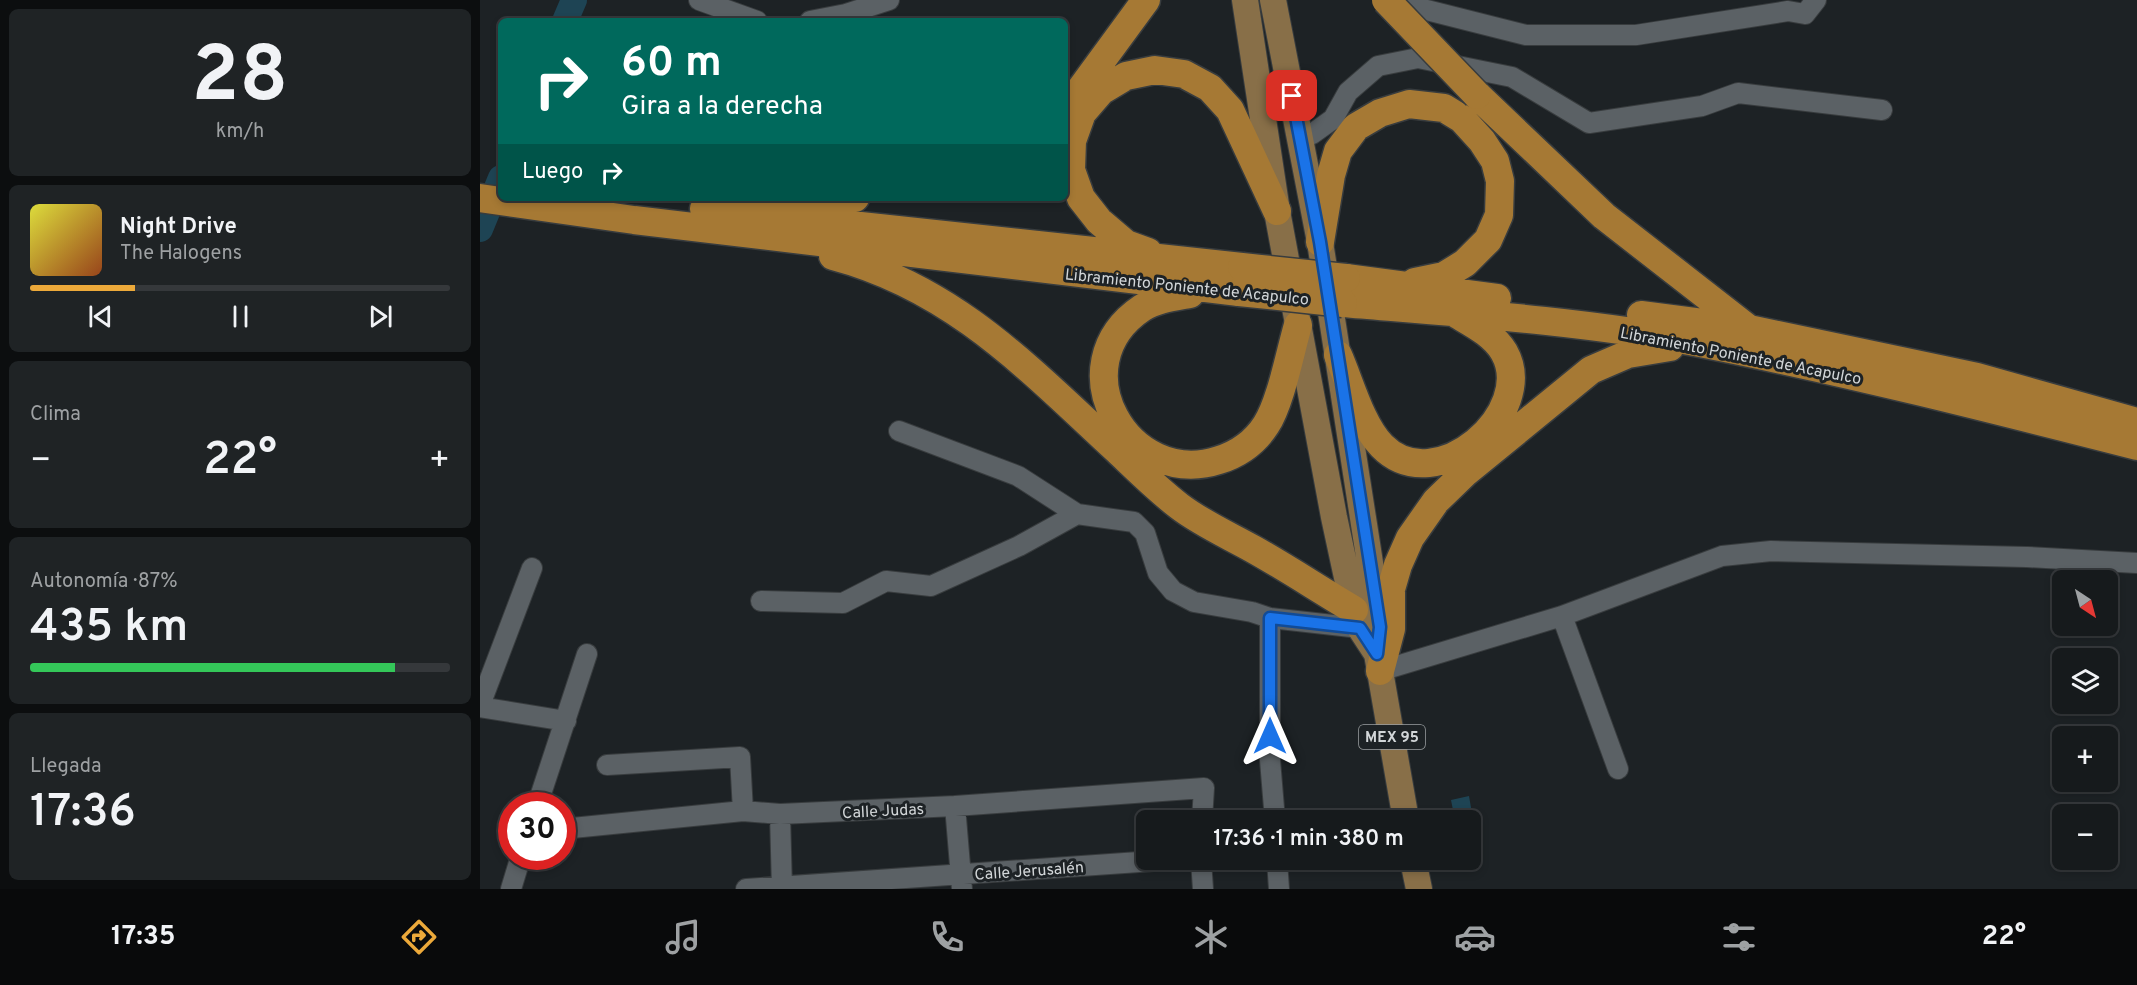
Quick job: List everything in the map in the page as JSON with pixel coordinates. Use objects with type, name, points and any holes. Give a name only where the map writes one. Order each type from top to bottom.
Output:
[{"type":"highway","points":[[1068,99],[1080,90],[1146,0]]},
{"type":"highway","points":[[1387,0],[1477,95],[1604,216],[1749,328]]},
{"type":"highway","points":[[1169,260],[1126,244],[1099,221],[1081,198],[1071,170],[1072,141],[1082,113],[1101,91],[1126,76],[1155,70],[1165,71],[1184,74],[1210,88],[1230,110],[1277,211]]},
{"type":"highway","points":[[1320,242],[1330,175],[1338,150],[1356,127],[1380,113],[1409,104],[1444,108],[1462,119],[1482,141],[1495,161],[1500,181],[1499,215],[1488,240],[1465,263],[1444,276],[1401,286]]},
{"type":"highway","points":[[480,179],[498,182]]},
{"type":"highway","name":"Libramiento Poniente de Acapulco","points":[[480,198],[498,200]]},
{"type":"highway","name":"Libramiento Poniente de Acapulco","points":[[516,201],[636,211],[700,209],[1169,260],[1231,283]]},
{"type":"highway","name":"Libramiento Poniente de Acapulco","points":[[616,201],[636,211],[747,234],[1231,283],[1345,290],[1401,286],[1749,328],[1977,377],[2137,422]]},
{"type":"highway","points":[[700,209],[813,201]]},
{"type":"highway","points":[[747,234],[840,258],[899,279],[964,316],[998,343],[1180,507],[1293,572],[1357,619]]},
{"type":"highway","points":[[1231,283],[1166,298],[1142,308],[1121,327],[1108,349],[1103,373],[1106,400],[1110,412],[1132,441],[1156,456],[1185,464],[1213,462],[1242,450],[1266,425],[1273,410],[1298,325]]},
{"type":"highway","name":"Libramiento Poniente de Acapulco","points":[[1345,290],[1454,312],[1600,327],[1699,343],[1966,403],[2137,446]]},
{"type":"highway","points":[[1338,355],[1368,426],[1382,446],[1396,457],[1411,463],[1433,464],[1447,460],[1470,446],[1493,424],[1505,406],[1511,386],[1508,363],[1499,345],[1480,328],[1454,312]]},
{"type":"highway","points":[[1378,662],[1390,629],[1391,589],[1398,565],[1418,525],[1448,489],[1569,387],[1598,367],[1628,354],[1699,343]]},
{"type":"main road","name":"MEX 95","points":[[1245,0],[1277,211],[1334,517],[1357,619],[1378,662]]},
{"type":"main road","name":"MEX 95","points":[[1273,0],[1320,242],[1380,627],[1378,662],[1405,810]]},
{"type":"main road","points":[[1415,870],[1419,889]]},
{"type":"street","points":[[699,0],[749,18]]},
{"type":"street","points":[[825,18],[889,0]]},
{"type":"street","points":[[1387,0],[1526,35],[1636,35],[1788,10],[1805,14],[1816,0]]},
{"type":"street","points":[[1300,138],[1312,134],[1333,119],[1348,92],[1378,66],[1418,58],[1512,76],[1589,123],[1702,106],[1738,93],[1882,110]]},
{"type":"street","points":[[899,431],[1017,476],[1077,514],[1134,522],[1145,533],[1158,573],[1173,591],[1194,602],[1252,612],[1270,618],[1357,619]]},
{"type":"street","points":[[761,601],[843,603],[886,581],[931,586],[1019,546],[1077,514]]},
{"type":"street","points":[[1378,662],[1562,616],[1722,556],[1771,551],[2027,557],[2137,563]]},
{"type":"street","points":[[532,568],[480,706],[566,721]]},
{"type":"street","points":[[1562,616],[1618,770]]},
{"type":"street","points":[[1270,618],[1270,760],[1274,810]]},
{"type":"street","points":[[542,792],[587,654]]},
{"type":"street","points":[[607,765],[740,757],[743,811]]},
{"type":"street","name":"Calle Judas","points":[[576,828],[743,811],[780,814],[955,806],[1203,788],[1202,810]]},
{"type":"street","points":[[955,806],[961,882]]},
{"type":"street","points":[[780,814],[782,888]]},
{"type":"street","name":"Calle Jerusalén","points":[[746,889],[961,882],[1136,863]]},
{"type":"street","points":[[511,889],[517,870]]},
{"type":"street","points":[[1202,870],[1203,889]]},
{"type":"street","points":[[1278,870],[1279,889]]},
{"type":"water","points":[[1469,796],[1471,810],[1453,810],[1451,800]]},
{"type":"waterway","points":[[566,18],[574,0]]},
{"type":"waterway","points":[[480,229],[498,185]]},
{"type":"route","points":[[1270,736],[1270,618],[1360,628],[1377,654],[1380,627],[1320,242],[1292,96]]}]
